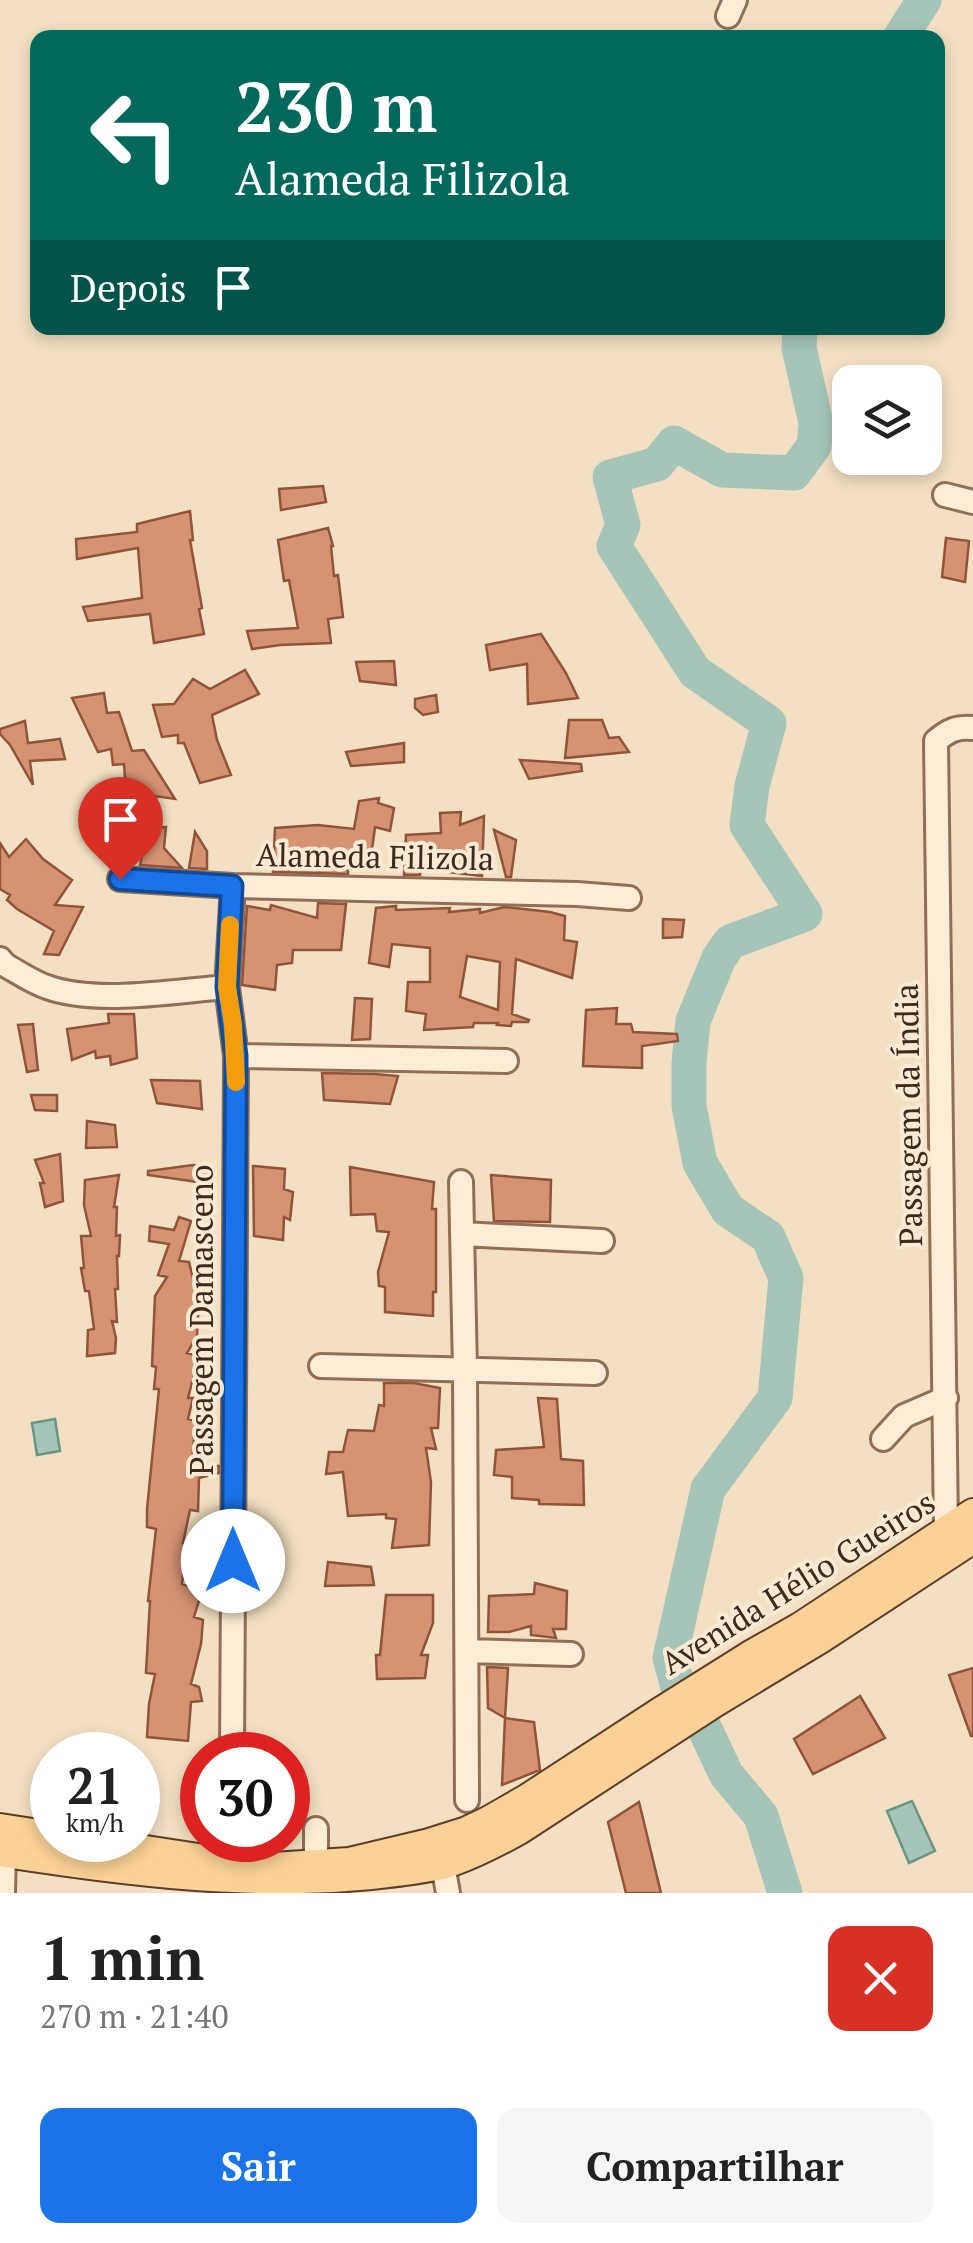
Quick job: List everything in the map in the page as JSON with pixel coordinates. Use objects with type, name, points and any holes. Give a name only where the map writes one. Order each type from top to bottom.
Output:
[{"type":"main road","name":"Avenida Hélio Gueiros","points":[[666,1721],[800,1627],[960,1534],[973,1513]]},
{"type":"main road","points":[[260,1862],[274,1867],[349,1862],[467,1831],[666,1721]]},
{"type":"main road","points":[[2,1844],[230,1886],[304,1888],[446,1879],[666,1721]]},
{"type":"main road","points":[[2,1844],[30,1840]]},
{"type":"street","points":[[945,495],[973,502]]},
{"type":"street","name":"Passagem da Índia","points":[[960,1534],[946,1398],[936,741],[958,727],[973,728]]},
{"type":"street","name":"Alameda Filizola","points":[[120,879],[629,898]]},
{"type":"street","name":"Passagem Damasceno","points":[[232,886],[227,987],[236,1056],[232,1732]]},
{"type":"street","points":[[0,960],[47,987],[85,996],[227,987]]},
{"type":"street","points":[[236,1056],[506,1061]]},
{"type":"street","points":[[461,1182],[467,1800]]},
{"type":"street","points":[[462,1234],[602,1241]]},
{"type":"street","points":[[321,1366],[595,1372]]},
{"type":"street","points":[[882,1439],[904,1416],[946,1398]]},
{"type":"street","points":[[466,1651],[570,1654]]},
{"type":"street","points":[[316,1829],[316,1866]]},
{"type":"street","points":[[2,1844],[2,1893]]},
{"type":"shaded area","points":[[55,1419],[60,1451],[37,1455],[32,1423]]},
{"type":"shaded area","points":[[912,1801],[935,1851],[909,1863],[887,1811]]},
{"type":"building","points":[[323,486],[326,502],[281,510],[279,489]]},
{"type":"building","points":[[190,511],[190,540],[204,634],[154,643],[150,614],[88,621],[83,607],[142,598],[138,548],[77,559],[76,539],[137,532],[137,524]]},
{"type":"building","points":[[328,528],[343,617],[328,619],[331,643],[252,649],[247,631],[298,628],[289,580],[284,581],[278,540]]},
{"type":"building","points":[[946,538],[969,541],[965,582],[942,577]]},
{"type":"building","points":[[541,634],[578,698],[528,704],[527,664],[490,670],[486,645]]},
{"type":"building","points":[[394,661],[396,685],[360,681],[356,662]]},
{"type":"building","points":[[245,670],[259,694],[212,715],[231,775],[200,783],[184,743],[178,743],[178,735],[162,737],[153,705],[174,704],[193,679],[210,689]]},
{"type":"building","points":[[104,693],[107,713],[119,712],[132,751],[144,750],[175,799],[126,792],[124,764],[113,765],[111,749],[98,752],[72,698]]},
{"type":"building","points":[[436,695],[438,712],[423,715],[415,708],[415,699]]},
{"type":"building","points":[[569,720],[602,720],[609,738],[619,737],[629,752],[565,758]]},
{"type":"building","points":[[25,721],[28,743],[60,739],[65,759],[30,761],[33,785],[0,734],[0,729]]},
{"type":"building","points":[[404,743],[404,762],[351,766],[346,752]]},
{"type":"building","points":[[520,760],[581,764],[582,771],[529,779]]},
{"type":"building","points":[[379,798],[378,803],[394,808],[390,831],[375,827],[370,865],[348,862],[348,874],[273,872],[275,828],[318,825],[354,829],[359,801]]},
{"type":"building","points":[[461,812],[460,825],[484,816],[482,876],[449,872],[422,857],[420,875],[404,875],[406,835],[441,833],[440,813]]},
{"type":"building","points":[[166,827],[164,848],[182,868],[140,865],[149,829]]},
{"type":"building","points":[[494,830],[516,840],[511,877],[506,877]]},
{"type":"building","points":[[195,832],[207,851],[207,869],[189,868]]},
{"type":"building","points":[[26,839],[43,859],[72,880],[55,905],[83,907],[59,955],[44,954],[54,931],[17,909],[7,900],[10,895],[0,889],[0,843],[9,857]]},
{"type":"building","points":[[318,903],[346,904],[341,950],[293,950],[292,963],[277,965],[275,990],[242,985],[247,906],[270,910],[271,905],[317,918]]},
{"type":"building","points":[[504,907],[565,916],[564,940],[577,942],[572,978],[516,959],[512,1014],[528,1022],[512,1022],[511,1026],[474,1023],[473,1027],[424,1030],[426,1014],[406,1011],[408,982],[430,982],[430,948],[392,944],[389,967],[369,963],[376,908],[450,908],[449,912],[480,909],[480,913]],"holes":[[[467,956],[500,962],[498,1010],[460,997]]]},
{"type":"building","points":[[663,919],[684,920],[682,937],[663,938]]},
{"type":"building","points":[[355,998],[372,999],[370,1039],[352,1040]]},
{"type":"building","points":[[617,1008],[616,1024],[631,1024],[633,1032],[677,1034],[678,1041],[642,1046],[642,1068],[583,1066],[586,1010]]},
{"type":"building","points":[[108,1014],[134,1014],[137,1058],[111,1065],[110,1056],[96,1058],[95,1051],[72,1060],[67,1029],[109,1023]]},
{"type":"building","points":[[33,1024],[38,1070],[27,1072],[18,1025]]},
{"type":"building","points":[[322,1073],[398,1076],[390,1104],[324,1100]]},
{"type":"building","points":[[151,1080],[200,1081],[202,1109],[157,1103]]},
{"type":"building","points":[[31,1095],[57,1095],[57,1111],[35,1110]]},
{"type":"building","points":[[87,1121],[115,1125],[117,1147],[86,1148]]},
{"type":"building","points":[[60,1154],[63,1201],[45,1207],[40,1183],[44,1183],[35,1160]]},
{"type":"building","points":[[208,1166],[205,1183],[148,1175],[148,1171]]},
{"type":"building","points":[[253,1166],[285,1169],[284,1189],[293,1192],[290,1220],[284,1217],[283,1240],[254,1236]]},
{"type":"building","points":[[350,1167],[434,1182],[433,1316],[385,1312],[385,1287],[379,1286],[378,1272],[389,1232],[377,1231],[375,1214],[351,1215]]},
{"type":"building","points":[[119,1175],[114,1207],[116,1236],[120,1235],[115,1289],[117,1322],[112,1321],[115,1353],[87,1356],[88,1330],[94,1329],[89,1291],[85,1291],[81,1268],[81,1236],[91,1236],[84,1205],[85,1180]]},
{"type":"building","points":[[491,1175],[551,1180],[550,1222],[494,1221]]},
{"type":"building","points":[[179,1217],[191,1221],[179,1261],[189,1262],[194,1283],[200,1283],[197,1336],[187,1353],[199,1356],[188,1398],[193,1398],[188,1419],[195,1421],[192,1465],[219,1466],[219,1473],[199,1478],[198,1511],[190,1510],[183,1543],[187,1544],[182,1584],[202,1591],[194,1617],[203,1620],[201,1644],[191,1684],[199,1687],[202,1701],[191,1702],[189,1732],[180,1732],[180,1740],[160,1738],[160,1732],[147,1732],[155,1674],[146,1673],[156,1529],[147,1527],[159,1389],[154,1389],[156,1367],[152,1366],[155,1296],[167,1277],[158,1275],[169,1244],[149,1241],[150,1226],[174,1230]]},
{"type":"building","points":[[384,1383],[440,1388],[438,1428],[431,1428],[436,1449],[426,1448],[431,1482],[429,1545],[392,1548],[396,1519],[386,1518],[386,1514],[348,1516],[343,1472],[326,1474],[329,1452],[343,1452],[348,1430],[374,1431],[379,1405],[384,1406]]},
{"type":"building","points":[[538,1398],[557,1399],[561,1459],[583,1461],[584,1505],[539,1504],[539,1500],[512,1498],[512,1477],[494,1475],[496,1450],[544,1447]]},
{"type":"building","points":[[328,1562],[371,1567],[374,1585],[325,1586]]},
{"type":"building","points":[[535,1583],[567,1591],[566,1629],[553,1629],[556,1638],[531,1635],[531,1626],[488,1632],[489,1596],[534,1594]]},
{"type":"building","points":[[386,1595],[433,1595],[433,1623],[421,1655],[428,1655],[425,1678],[377,1679],[376,1655],[380,1655]]},
{"type":"building","points":[[487,1667],[508,1668],[505,1718],[488,1708]]},
{"type":"building","points":[[973,1668],[973,1736],[971,1736],[949,1675]]},
{"type":"building","points":[[860,1696],[885,1738],[813,1774],[794,1739]]},
{"type":"building","points":[[505,1718],[534,1722],[540,1770],[502,1785]]},
{"type":"building","points":[[639,1802],[661,1893],[626,1893],[608,1822]]},
{"type":"waterway","points":[[905,30],[924,0]]},
{"type":"waterway","points":[[785,1893],[761,1816],[726,1774],[703,1725],[679,1691],[670,1658],[708,1489],[775,1398],[786,1278],[768,1237],[728,1210],[700,1163],[689,1106],[693,1021],[719,958],[730,942],[805,914],[747,825],[752,786],[769,723],[695,672],[614,546],[623,525],[610,477],[657,464],[674,443],[722,470],[794,473],[814,446],[816,423],[799,348],[800,335]]},
{"type":"slow traffic","points":[[230,925],[227,987],[236,1082]]},
{"type":"route","points":[[120,879],[232,886],[227,987],[236,1056],[233,1561]]}]
